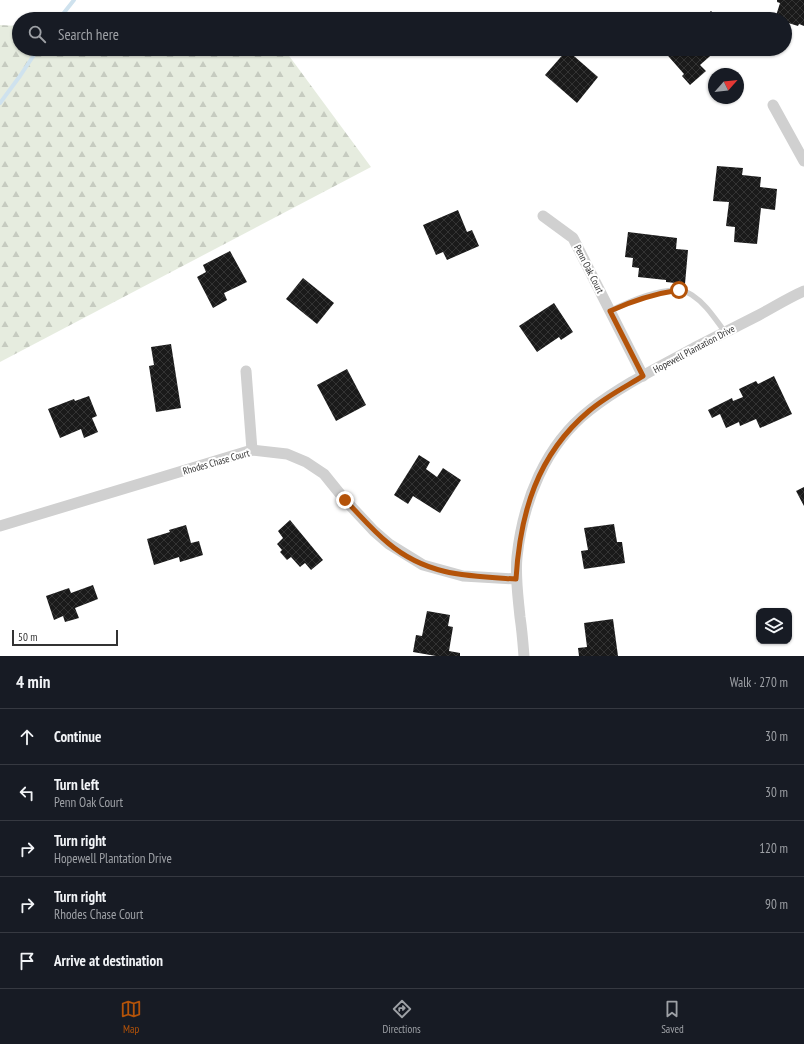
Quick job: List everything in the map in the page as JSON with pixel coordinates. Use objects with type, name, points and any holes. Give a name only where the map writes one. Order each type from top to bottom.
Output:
[{"type":"street","points":[[773,105],[804,161]]},
{"type":"street","name":"Penn Oak Court","points":[[543,216],[573,238],[643,376]]},
{"type":"street","name":"Hopewell Plantation Drive","points":[[524,656],[516,579],[517,556],[524,517],[538,476],[548,457],[561,440],[590,410],[643,376],[804,291]]},
{"type":"street","points":[[246,371],[252,450]]},
{"type":"street","name":"Rhodes Chase Court","points":[[0,526],[252,450],[287,454],[306,462],[324,474],[345,500],[374,531],[389,544],[423,566],[463,576],[516,579]]},
{"type":"lane","points":[[610,311],[653,294],[679,290],[692,294],[705,305],[725,332]]},
{"type":"green space","points":[[0,25],[12,26],[12,56],[289,56],[371,167],[0,362]]},
{"type":"building","points":[[777,0],[804,0],[804,26],[799,24],[798,26],[792,24],[792,12],[777,12],[780,3],[777,2]]},
{"type":"building","points":[[562,56],[574,56],[598,77],[577,103],[545,75]]},
{"type":"building","points":[[668,56],[710,56],[700,65],[706,71],[690,85],[682,76],[684,74]]},
{"type":"building","points":[[717,166],[743,168],[742,175],[761,177],[760,187],[777,189],[775,210],[761,208],[757,244],[734,242],[735,227],[726,226],[729,202],[713,201]]},
{"type":"building","points":[[458,210],[467,232],[472,230],[479,246],[447,260],[443,252],[436,255],[423,225]]},
{"type":"building","points":[[628,232],[677,238],[676,249],[688,250],[685,284],[638,277],[639,268],[632,267],[633,258],[625,257]]},
{"type":"building","points":[[230,251],[247,282],[224,293],[227,300],[213,308],[197,277],[206,272],[203,265]]},
{"type":"building","points":[[303,278],[334,303],[317,324],[286,299]]},
{"type":"building","points":[[554,303],[573,332],[561,340],[559,337],[537,352],[519,326]]},
{"type":"building","points":[[171,344],[181,408],[156,412],[149,366],[154,365],[151,347]]},
{"type":"building","points":[[347,369],[366,405],[336,421],[317,385]]},
{"type":"building","points":[[774,376],[792,414],[760,428],[756,419],[740,426],[739,422],[726,428],[720,414],[712,418],[708,410],[732,398],[733,401],[743,397],[739,389],[756,381],[758,384]]},
{"type":"building","points":[[89,396],[97,416],[92,418],[98,432],[84,438],[81,429],[60,438],[48,409],[74,399],[75,401]]},
{"type":"building","points":[[419,455],[430,462],[426,469],[437,477],[443,468],[461,480],[440,513],[413,496],[408,504],[394,495]]},
{"type":"building","points":[[804,487],[804,506],[796,491]]},
{"type":"building","points":[[290,520],[323,560],[311,570],[305,563],[300,567],[291,557],[287,560],[280,552],[282,550],[277,544],[283,538],[278,531]]},
{"type":"building","points":[[614,524],[617,542],[622,542],[625,563],[584,569],[581,551],[588,550],[584,528]]},
{"type":"building","points":[[186,525],[191,543],[199,541],[203,555],[180,562],[179,557],[154,565],[147,539]]},
{"type":"building","points":[[93,585],[98,599],[75,608],[79,618],[65,622],[63,616],[54,620],[46,596],[69,588],[71,593]]},
{"type":"building","points":[[427,611],[450,615],[448,626],[453,627],[449,651],[460,653],[460,656],[436,656],[413,652],[416,635],[422,636]]},
{"type":"building","points":[[613,619],[618,656],[579,656],[578,648],[587,647],[584,623]]},
{"type":"waterway","points":[[65,12],[74,0]]},
{"type":"waterway","points":[[0,103],[33,56]]},
{"type":"route","points":[[345,500],[360,514],[374,531],[389,544],[423,566],[463,576],[516,579],[517,556],[524,517],[538,476],[548,457],[575,424],[590,410],[643,376],[610,311],[653,294],[679,290]]}]
